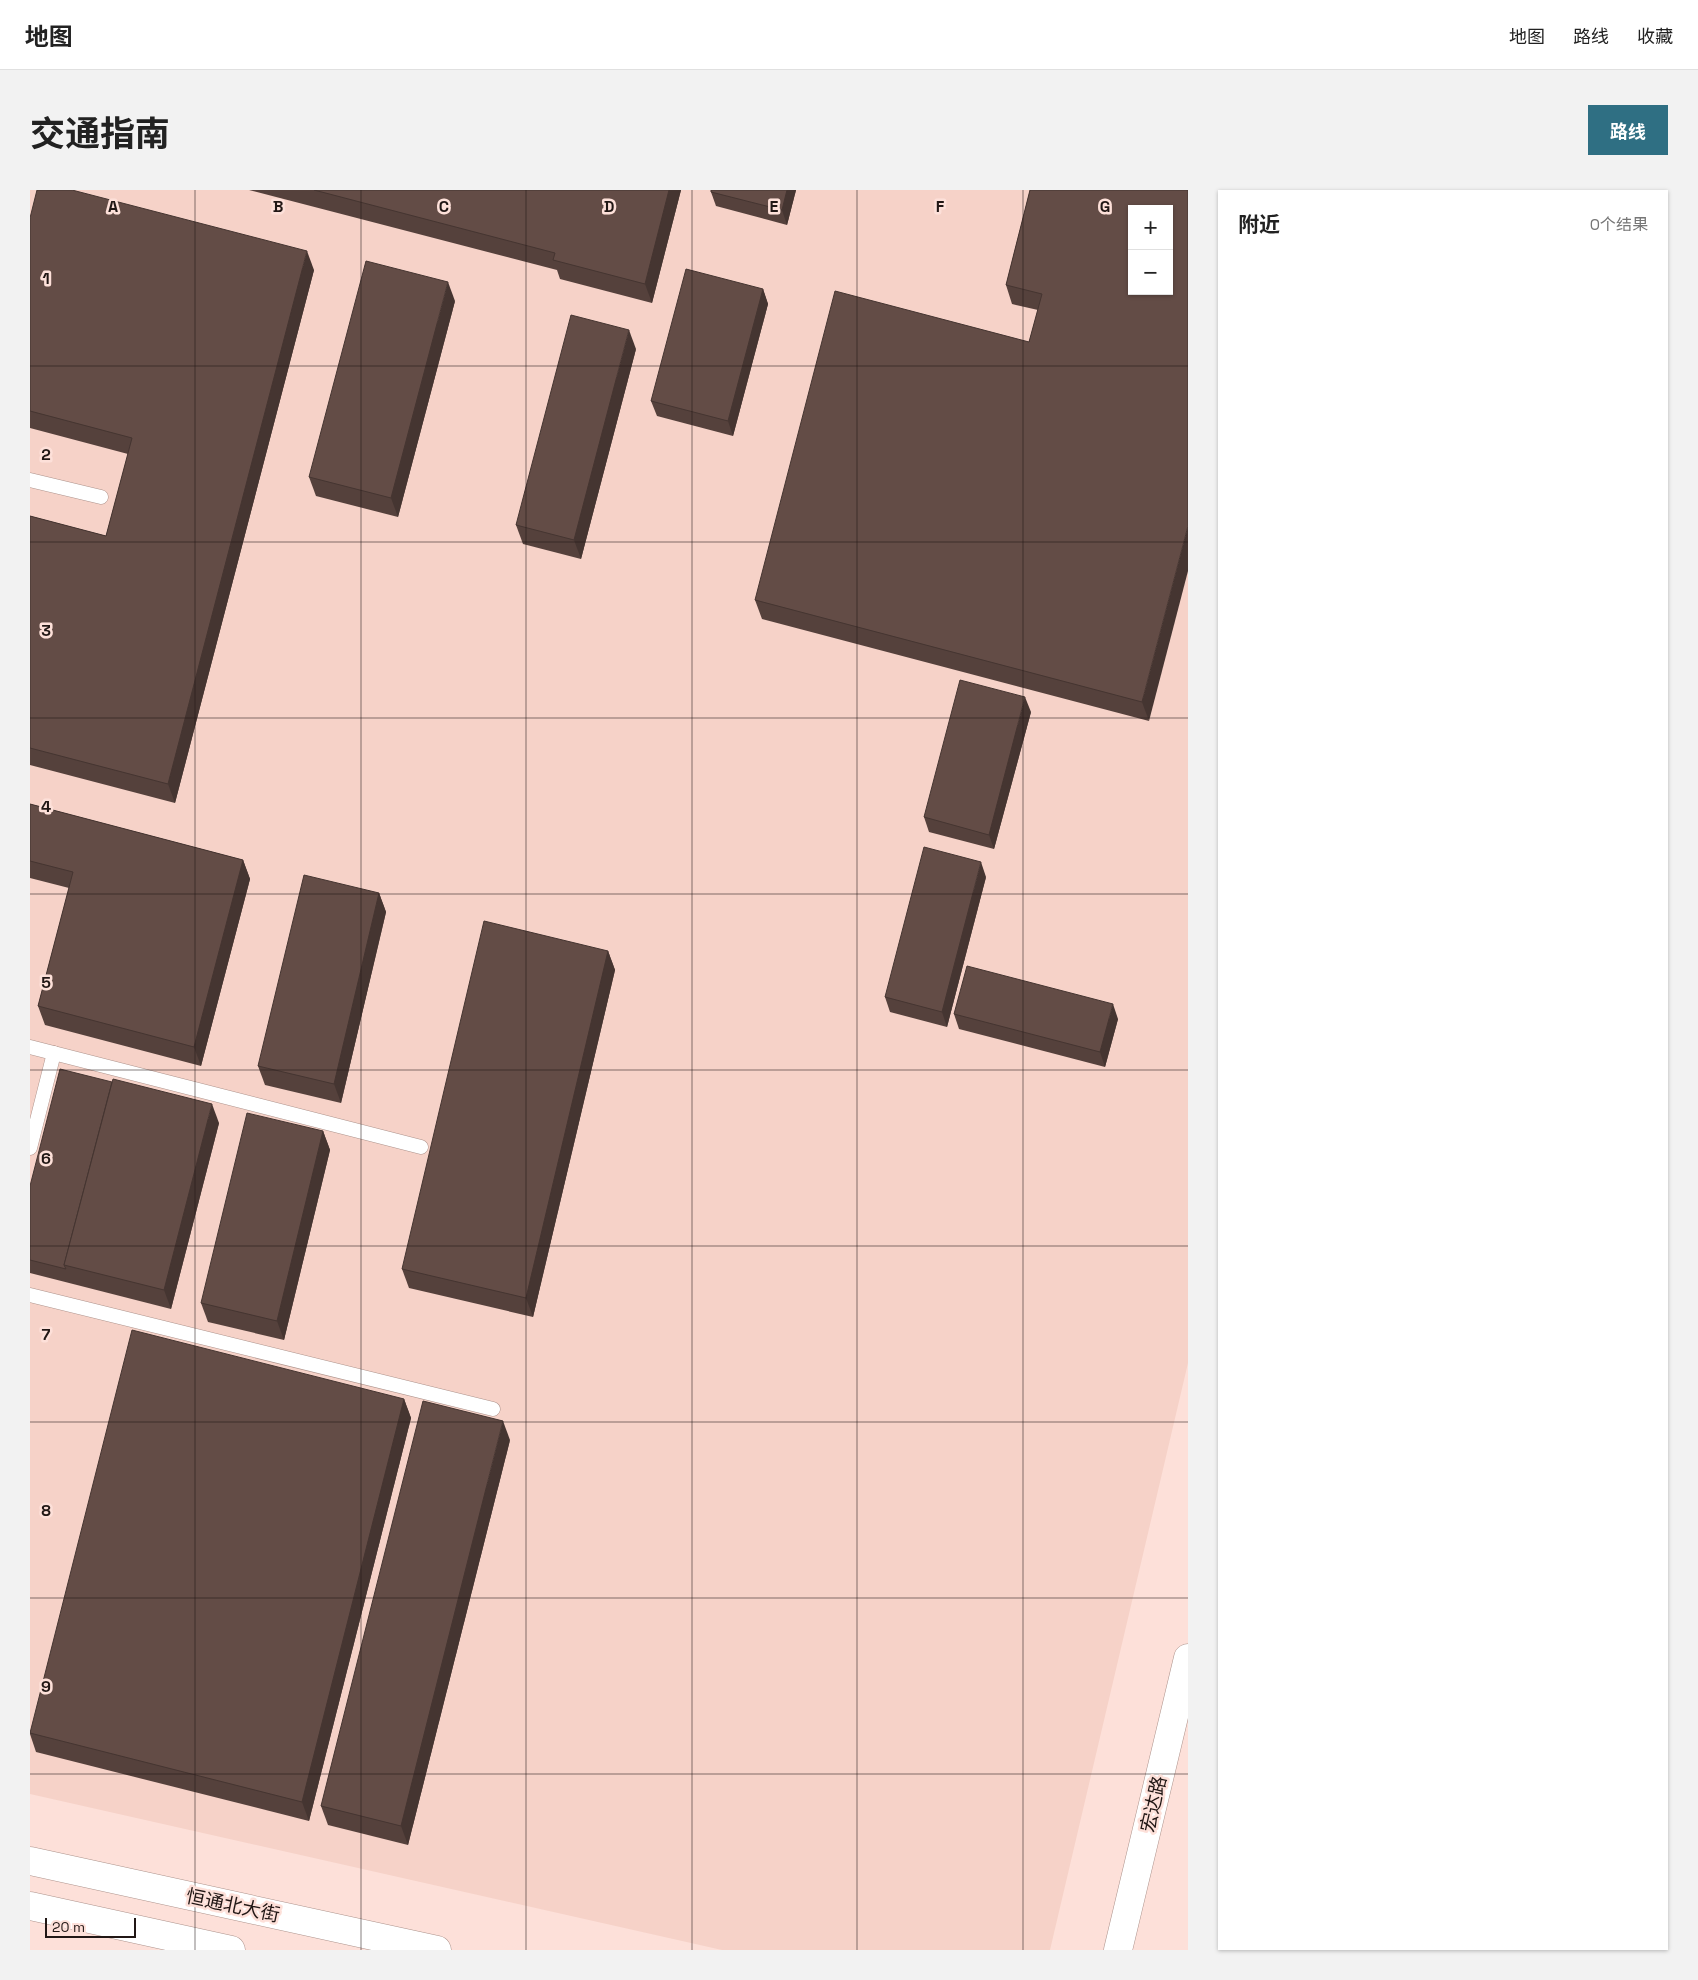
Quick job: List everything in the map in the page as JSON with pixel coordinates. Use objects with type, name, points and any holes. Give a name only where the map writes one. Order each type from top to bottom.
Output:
[{"type":"main road","name":"宏达路","points":[[1118,1950],[1188,1658]]},
{"type":"main road","name":"恒通北大街","points":[[30,1861],[437,1950]]},
{"type":"main road","points":[[30,1906],[231,1950]]},
{"type":"lane","points":[[30,480],[101,497]]},
{"type":"lane","points":[[30,1047],[420,1147]]},
{"type":"lane","points":[[30,1148],[54,1053]]},
{"type":"lane","points":[[30,1295],[493,1409]]},
{"type":"shaded area","points":[[30,190],[1188,190],[1188,1363],[1050,1950],[722,1950],[30,1794]]},
{"type":"building","points":[[37,190],[72,190],[307,251],[168,784],[30,748],[30,516],[106,536],[132,438],[30,411],[30,218]]},
{"type":"building","points":[[314,190],[669,190],[645,284],[553,260],[555,253]]},
{"type":"building","points":[[711,190],[787,190],[782,210],[711,192]]},
{"type":"building","points":[[1030,190],[1188,190],[1188,526],[1142,702],[755,600],[835,291],[1029,342],[1042,294],[1006,285]]},
{"type":"building","points":[[366,261],[448,282],[391,498],[309,477]]},
{"type":"building","points":[[686,269],[763,289],[728,421],[651,401]]},
{"type":"building","points":[[571,315],[629,330],[574,540],[516,525]]},
{"type":"building","points":[[960,680],[1025,697],[989,835],[924,817]]},
{"type":"building","points":[[30,804],[243,860],[194,1047],[38,1006],[73,872],[30,861]]},
{"type":"building","points":[[924,847],[981,862],[942,1012],[885,997]]},
{"type":"building","points":[[304,875],[379,893],[334,1084],[258,1066]]},
{"type":"building","points":[[484,921],[608,951],[526,1298],[402,1269]]},
{"type":"building","points":[[967,966],[1113,1004],[1100,1052],[954,1014]]},
{"type":"building","points":[[60,1069],[112,1082],[64,1265],[66,1269],[30,1260],[30,1186]]},
{"type":"building","points":[[113,1079],[212,1104],[164,1290],[64,1265]]},
{"type":"building","points":[[247,1113],[323,1131],[277,1321],[201,1303]]},
{"type":"building","points":[[132,1330],[404,1399],[302,1802],[30,1733]]},
{"type":"building","points":[[423,1401],[503,1421],[401,1826],[321,1806]]}]
